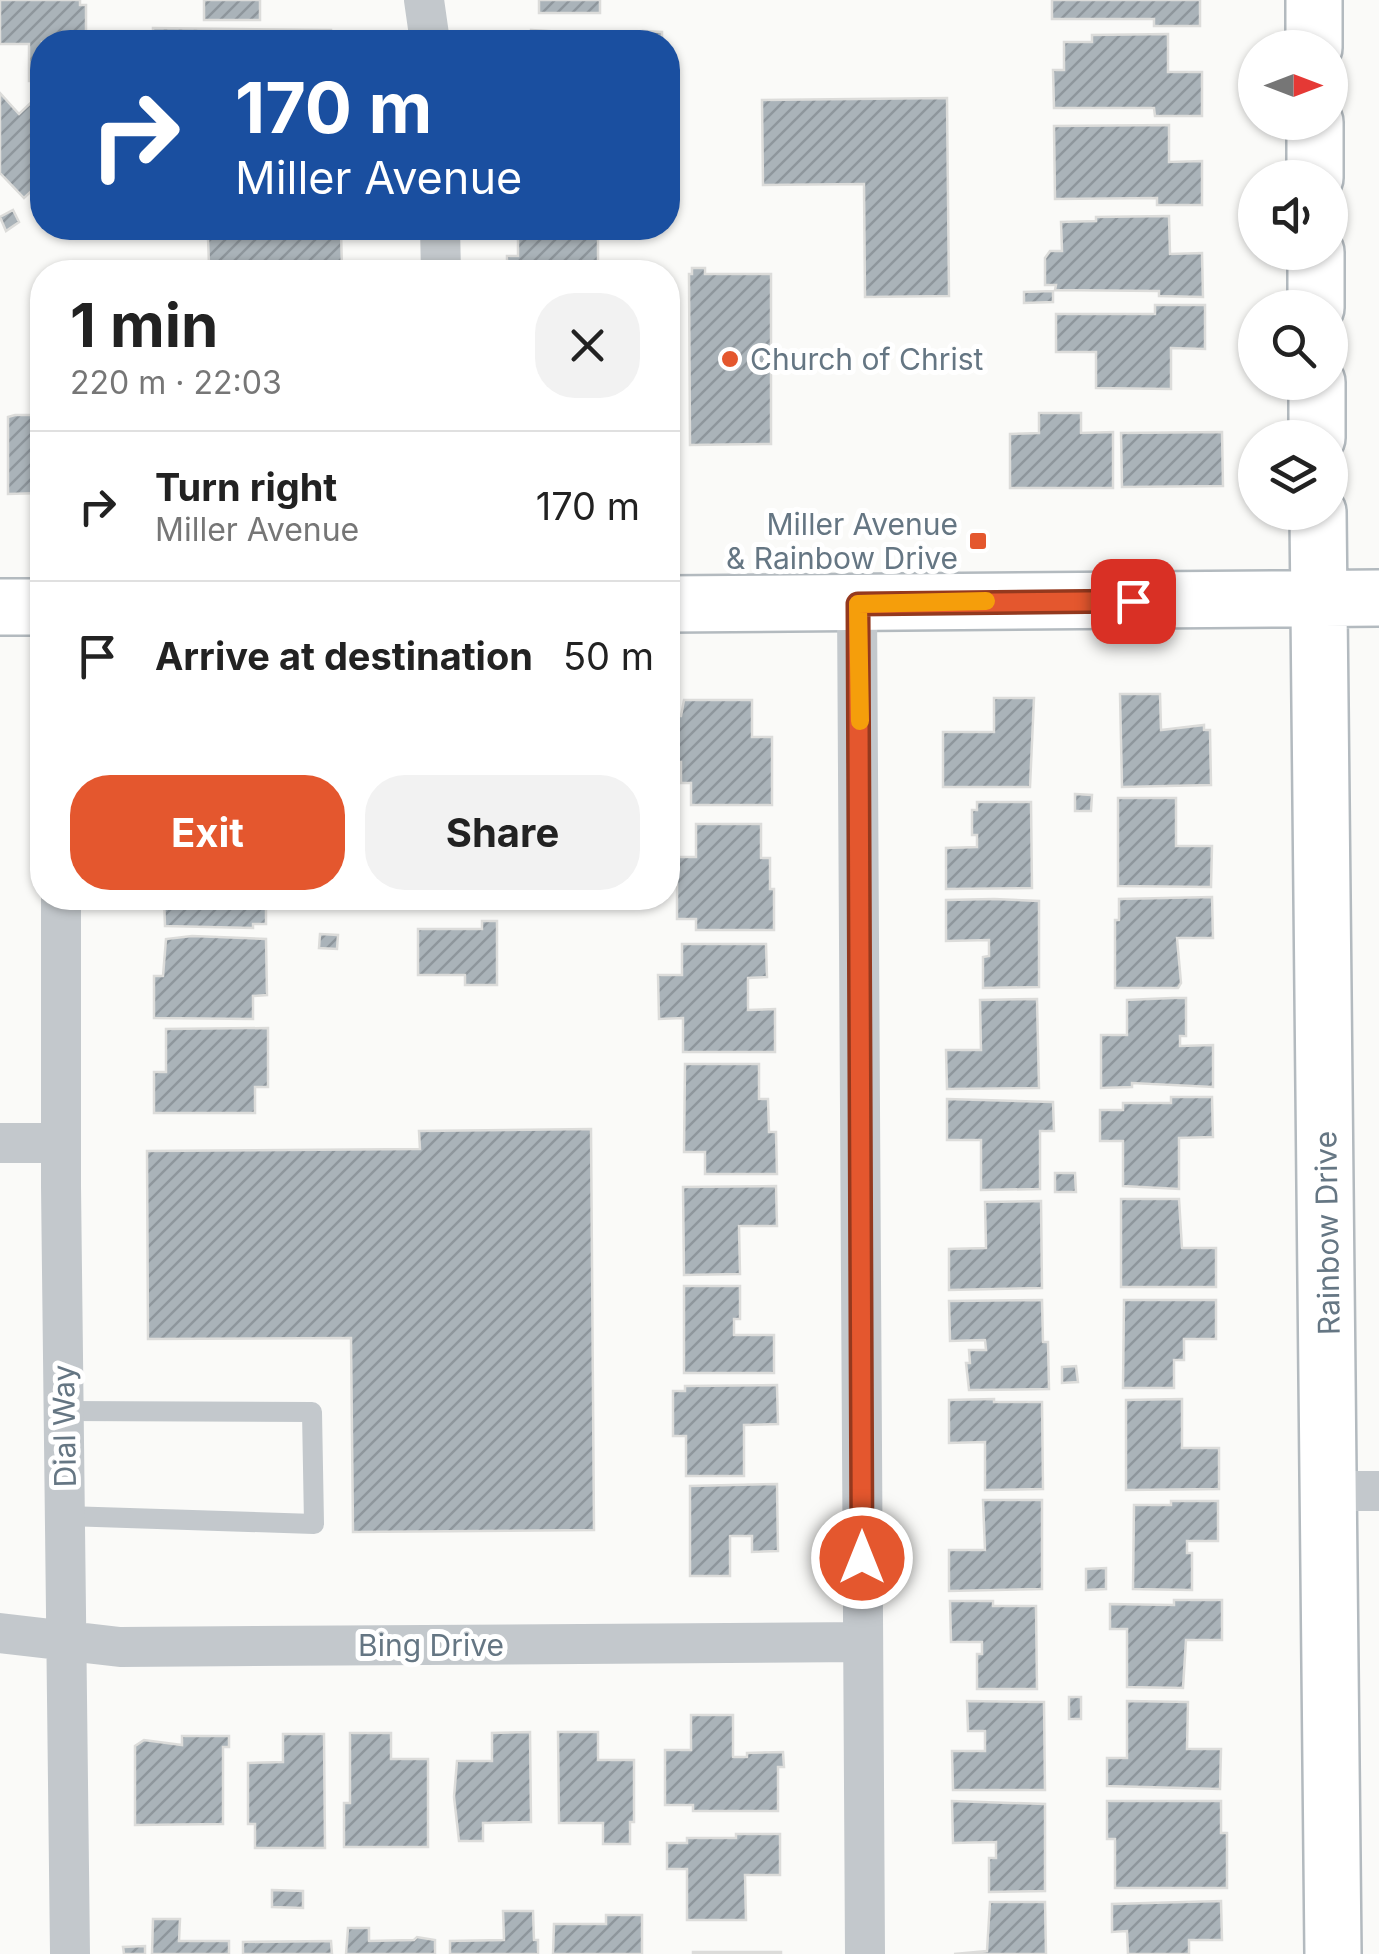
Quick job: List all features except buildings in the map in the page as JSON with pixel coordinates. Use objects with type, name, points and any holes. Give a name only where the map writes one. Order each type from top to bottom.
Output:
[{"type":"street","points":[[424,0],[428,30]]},
{"type":"street","points":[[1314,0],[1314,30]]},
{"type":"street","name":"Rainbow Drive","points":[[1318,530],[1354,1491],[1333,1954]]},
{"type":"street","points":[[680,604],[1379,598]]},
{"type":"street","points":[[858,604],[866,1954]]},
{"type":"street","points":[[0,607],[30,606]]},
{"type":"street","name":"Dial Way","points":[[62,910],[70,1954]]},
{"type":"street","points":[[0,1143],[61,1143]]},
{"type":"street","name":"Bing Drive","points":[[0,1633],[120,1647],[863,1642]]},
{"type":"lane","points":[[64,1411],[312,1412],[314,1524],[66,1516]]},
{"type":"slow traffic","points":[[860,721],[858,604],[986,601]]},
{"type":"place","name":"Church of Christ","points":[[730,359]]},
{"type":"place","name":"Miller Avenue & Rainbow Drive","points":[[978,541]]},
{"type":"route","points":[[862,1558],[858,604],[1133,601]]}]
